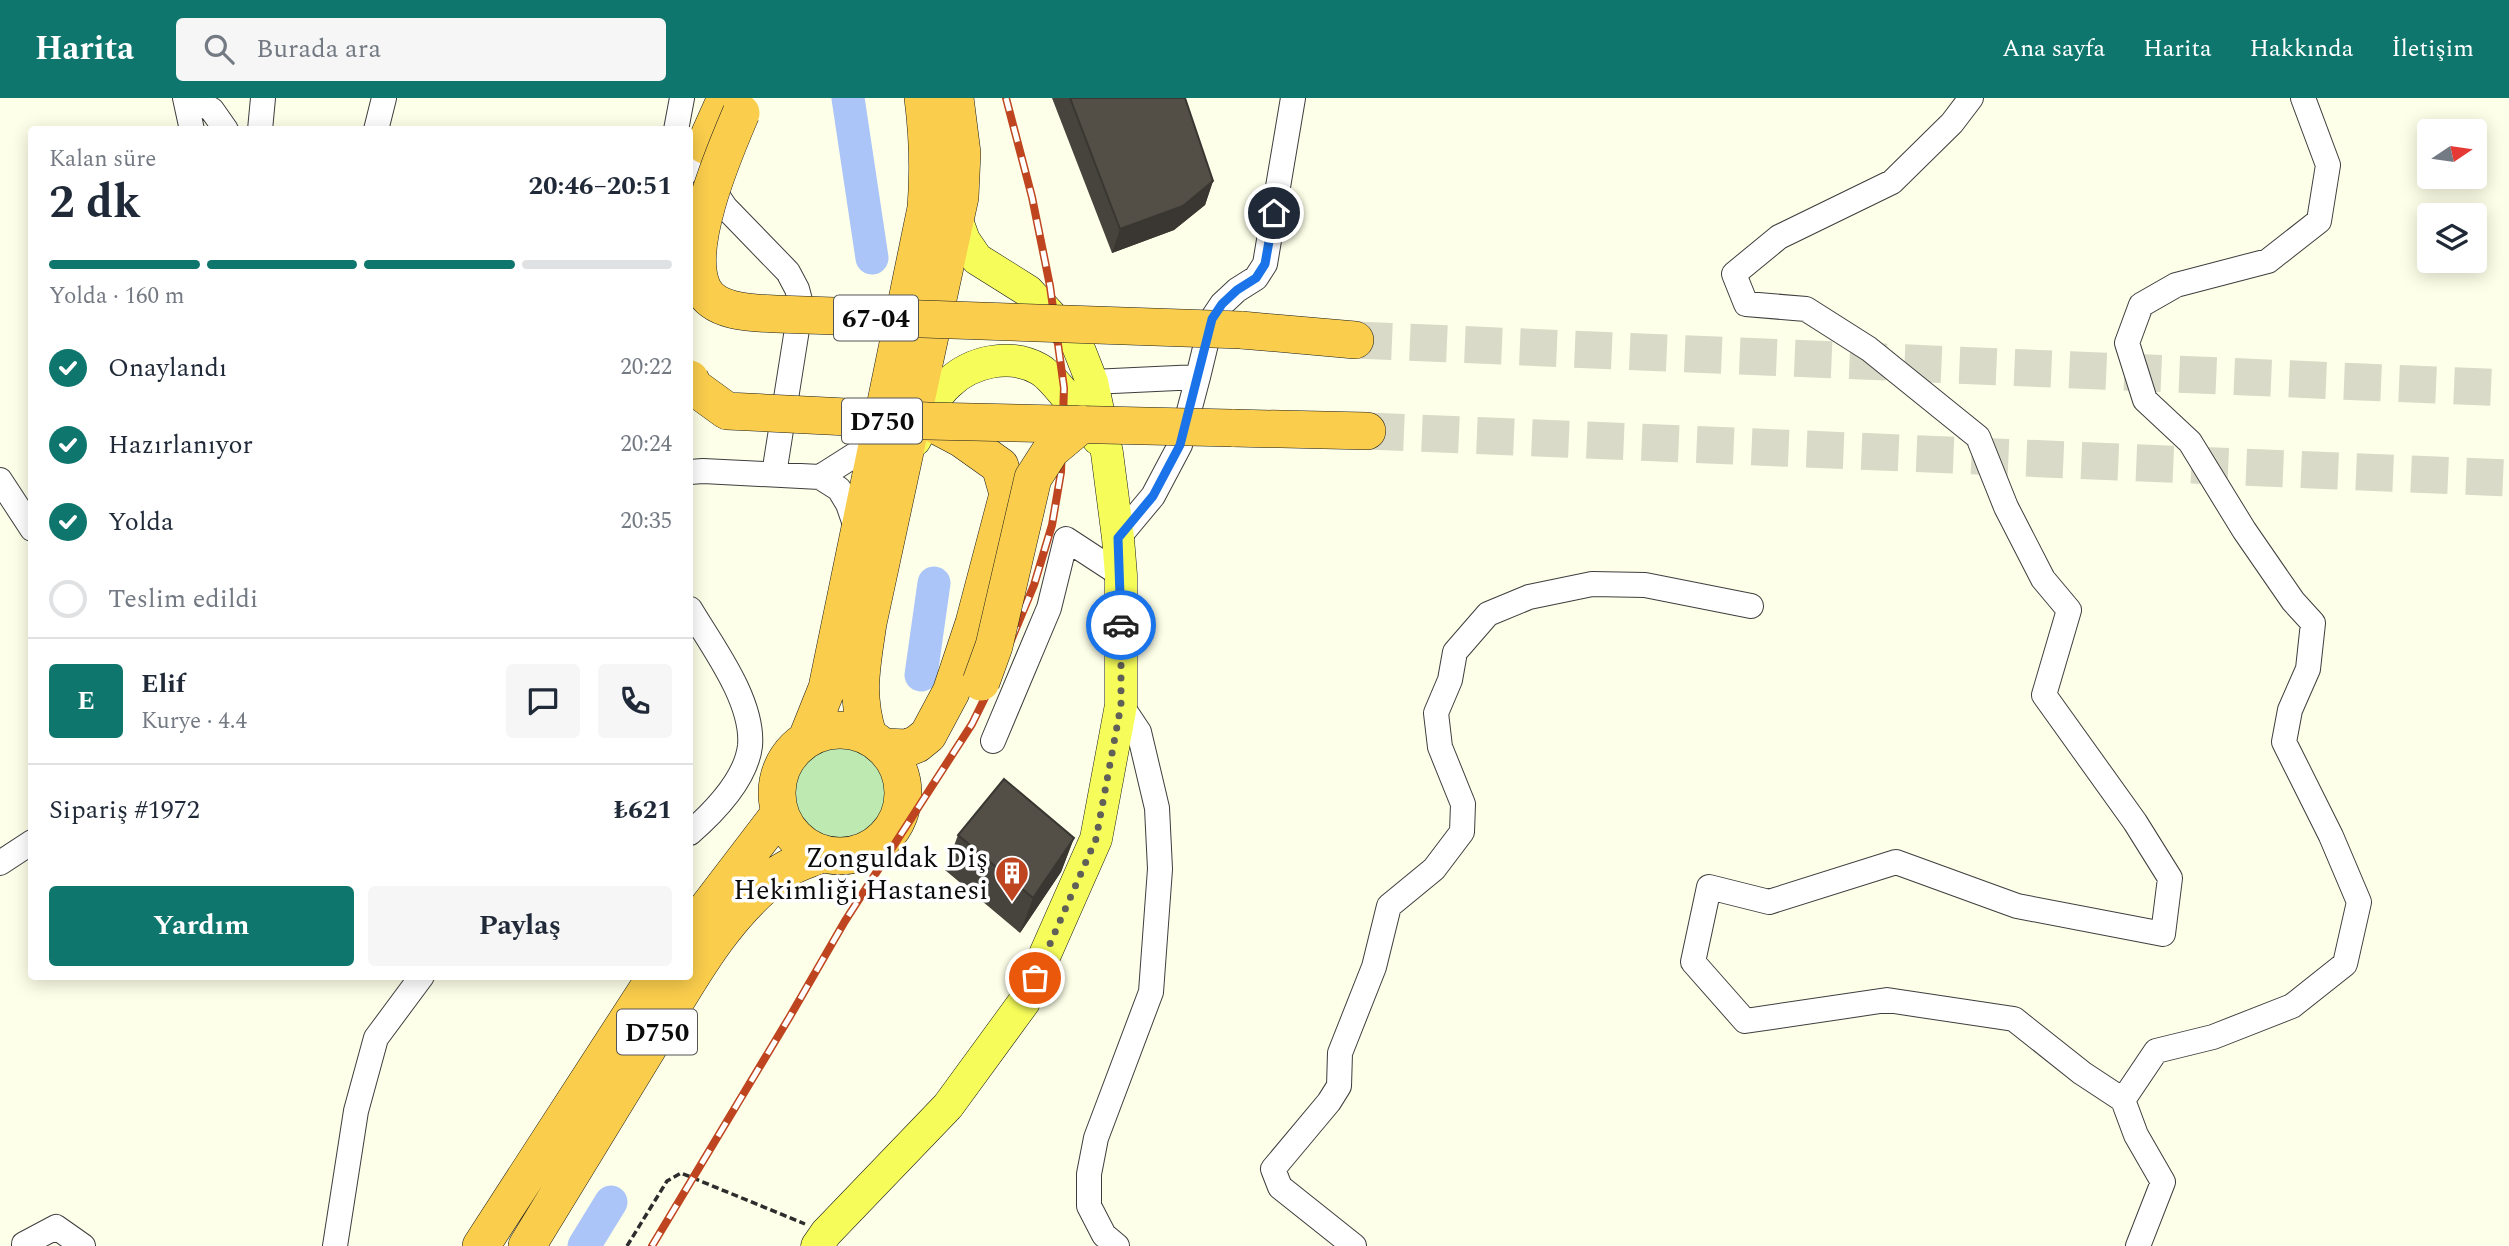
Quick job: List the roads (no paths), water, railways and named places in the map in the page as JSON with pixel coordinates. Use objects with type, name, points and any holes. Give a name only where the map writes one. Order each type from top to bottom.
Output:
[{"type":"highway","points":[[903,98],[929,173]]},
{"type":"highway","name":"D750","points":[[780,813],[777,792],[780,771],[791,752],[807,738],[827,688],[926,208],[929,138],[923,98]]},
{"type":"highway","name":"D750","points":[[693,977],[719,935],[752,897],[780,873],[798,862],[824,854],[844,856],[864,852],[882,841],[895,825],[903,805],[903,785],[897,764],[876,741],[860,711],[859,688],[868,623],[960,197],[962,153],[955,98]]},
{"type":"highway","name":"67-04","points":[[693,141],[743,102]]},
{"type":"highway","name":"67-04","points":[[743,102],[721,160],[703,221],[698,264],[703,290],[722,306],[739,312],[776,314],[1241,330],[1355,340]]},
{"type":"highway","points":[[693,385],[727,411],[928,421],[1367,431]]},
{"type":"highway","points":[[903,805],[967,716],[966,687],[974,623],[1008,494],[999,466],[962,439],[928,421]]},
{"type":"highway","points":[[807,738],[826,730],[847,729],[876,741],[907,748],[928,735],[994,646],[1033,478],[1051,450],[1082,424]]},
{"type":"highway","points":[[693,927],[780,813],[790,831],[804,846],[824,854]]},
{"type":"highway","name":"D750","points":[[481,1246],[653,980]]},
{"type":"highway","name":"D750","points":[[527,1246],[691,980]]},
{"type":"main road","points":[[822,1239],[948,1106],[1024,1002],[1096,839],[1121,705],[1121,575],[1118,538],[1107,453],[1092,382],[1077,344],[1028,290],[977,259],[964,240],[956,218]]},
{"type":"main road","points":[[902,467],[936,398],[948,383],[972,368],[994,360],[1016,361],[1040,369],[1083,416],[1107,453]]},
{"type":"street","points":[[185,98],[191,126]]},
{"type":"street","points":[[193,98],[212,110],[223,126]]},
{"type":"street","points":[[260,126],[264,98]]},
{"type":"street","points":[[377,126],[384,98]]},
{"type":"street","points":[[682,98],[687,126]]},
{"type":"street","points":[[1118,538],[1153,496],[1180,445],[1212,319],[1222,304],[1237,290],[1256,278],[1265,264],[1293,98]]},
{"type":"street","points":[[1971,98],[1951,123],[1892,182],[1779,237],[1734,274],[1746,304],[1806,309],[1869,349],[1978,437],[2006,507],[2043,579],[2069,610],[2044,695],[2135,822],[2170,878],[2163,934],[2017,906],[1896,862],[1769,902],[1709,887],[1693,962],[1745,1021],[1887,1000],[2014,1019],[2082,1073],[2123,1100],[2136,1135],[2162,1182],[2138,1246]]},
{"type":"street","points":[[2123,1100],[2157,1051],[2213,1037],[2292,1006],[2345,964],[2359,902],[2331,836],[2284,742],[2290,710],[2308,669],[2313,623],[2294,601],[2244,530],[2190,442],[2145,400],[2127,343],[2141,305],[2176,285],[2268,261],[2319,221],[2328,164],[2303,98]]},
{"type":"street","points":[[693,148],[725,207],[789,272],[801,304],[774,474]]},
{"type":"street","points":[[1092,382],[1198,377]]},
{"type":"street","points":[[820,477],[861,451],[880,431]]},
{"type":"street","points":[[693,472],[820,477],[839,489],[848,504],[859,534]]},
{"type":"street","points":[[0,480],[28,522]]},
{"type":"street","points":[[993,741],[1048,608],[1066,539],[1121,575]]},
{"type":"street","points":[[1354,1246],[1280,1187],[1273,1169],[1329,1102],[1339,1086],[1340,1053],[1374,967],[1389,906],[1434,869],[1462,832],[1463,804],[1440,747],[1436,713],[1450,680],[1455,652],[1488,614],[1529,597],[1592,584],[1645,585],[1751,606]]},
{"type":"street","points":[[693,614],[734,686],[747,715],[750,746],[738,781],[693,830]]},
{"type":"street","points":[[1117,1246],[1104,1235],[1089,1206],[1089,1174],[1096,1138],[1151,992],[1160,870],[1157,808],[1139,732],[1121,705]]},
{"type":"street","points":[[0,863],[28,845]]},
{"type":"street","points":[[335,1246],[356,1111],[376,1038],[419,980]]},
{"type":"street","points":[[24,1246],[56,1227],[83,1246]]},
{"type":"waterway","points":[[848,98],[872,258]]},
{"type":"waterway","points":[[921,675],[934,583]]},
{"type":"waterway","points":[[584,1246],[611,1202]]},
{"type":"tunnel","points":[[1355,340],[2509,388]]},
{"type":"tunnel","points":[[1367,431],[2509,478]]},
{"type":"railway","points":[[652,1246],[845,921],[972,724],[1000,667],[1034,585],[1052,525],[1061,472],[1064,388],[1050,286],[1032,197],[1006,98]]},
{"type":"place","name":"Zonguldak Diş Hekimliği Hastanesi","points":[[1012,903]]}]
